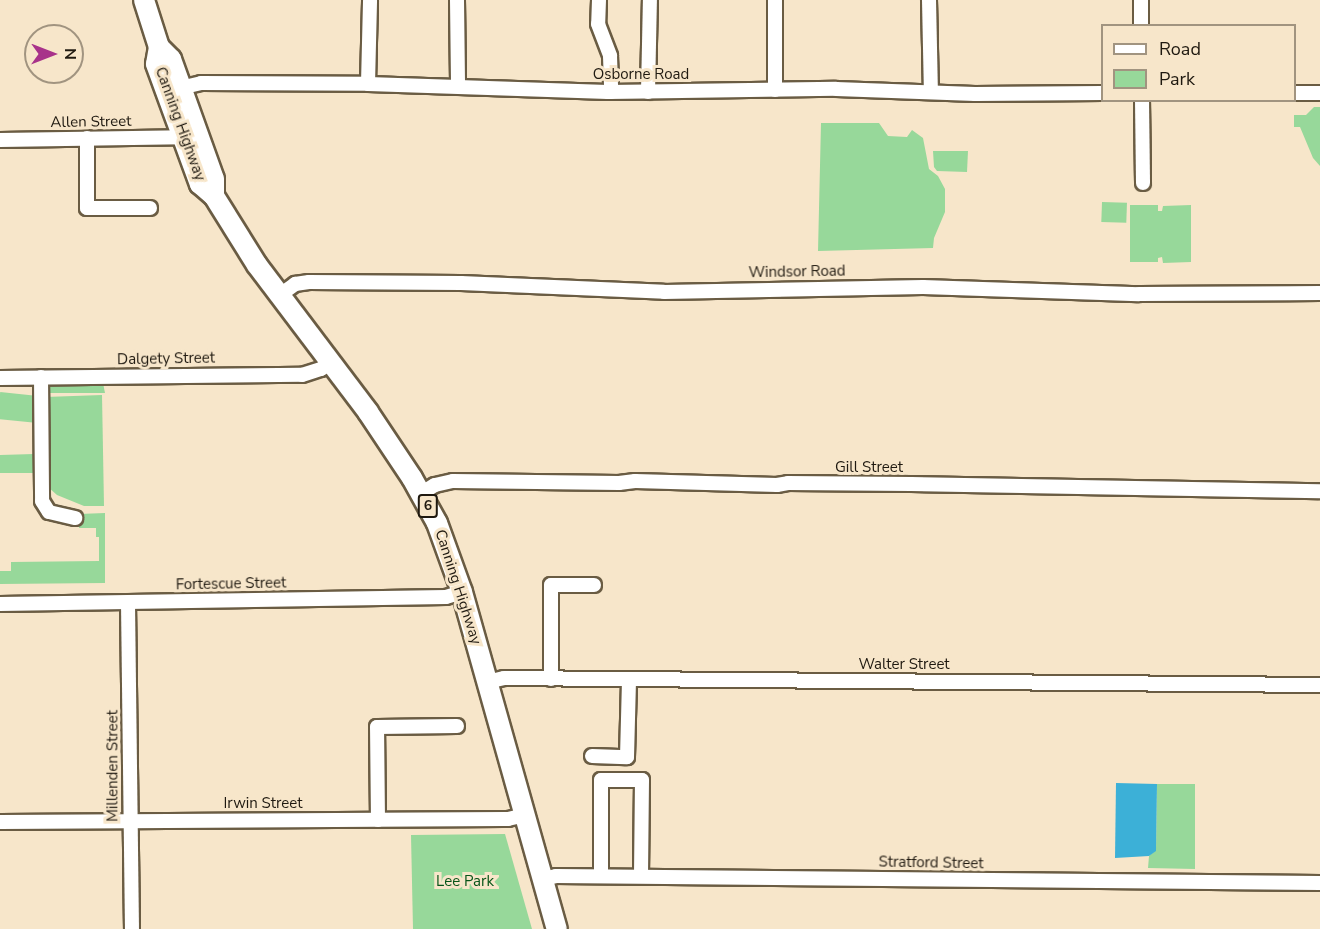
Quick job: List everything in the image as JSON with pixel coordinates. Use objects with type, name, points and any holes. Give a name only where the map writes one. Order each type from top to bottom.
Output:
[{"type":"highway","name":"Canning Highway","points":[[144,0],[159,47],[171,59],[214,178],[214,196]]},
{"type":"highway","name":"Canning Highway","points":[[159,47],[156,64],[200,184],[214,196],[230,225],[279,295],[368,412],[422,493],[448,549],[557,929]]},
{"type":"street","points":[[368,84],[370,0]]},
{"type":"street","points":[[457,0],[458,86]]},
{"type":"street","points":[[599,0],[598,24],[610,56],[610,92]]},
{"type":"street","points":[[648,92],[650,0]]},
{"type":"street","points":[[775,0],[775,90]]},
{"type":"street","points":[[929,0],[931,92]]},
{"type":"street","points":[[1141,0],[1141,24]]},
{"type":"street","name":"Osborne Road","points":[[180,88],[201,83],[368,84],[610,92],[775,90],[1101,93]]},
{"type":"street","points":[[1296,93],[1320,93]]},
{"type":"street","points":[[1142,102],[1143,183]]},
{"type":"street","name":"Allen Street","points":[[0,140],[182,137]]},
{"type":"street","points":[[87,138],[87,208],[150,208]]},
{"type":"street","name":"Windsor Road","points":[[279,295],[295,284],[309,282],[461,283],[664,292],[923,287],[1129,294],[1320,293]]},
{"type":"street","name":"Dalgety Street","points":[[0,378],[302,375],[321,369],[330,363]]},
{"type":"street","points":[[41,377],[42,501],[49,512],[75,518]]},
{"type":"street","name":"Gill Street","points":[[422,493],[435,485],[453,481],[777,485],[788,483],[911,484],[1320,491]]},
{"type":"street","points":[[551,679],[551,585],[594,585]]},
{"type":"street","name":"Fortescue Street","points":[[0,604],[446,597],[462,592]]},
{"type":"street","name":"Millenden Street","points":[[128,603],[132,929]]},
{"type":"street","name":"Walter Street","points":[[487,682],[501,678],[1320,685]]},
{"type":"street","points":[[592,756],[627,757],[630,679]]},
{"type":"street","points":[[378,820],[377,727],[458,726]]},
{"type":"street","points":[[601,876],[601,780],[642,780],[641,876]]},
{"type":"street","name":"Irwin Street","points":[[0,822],[508,819],[525,815]]},
{"type":"street","name":"Stratford Street","points":[[543,879],[556,876],[641,876],[1320,883]]},
{"type":"green space","points":[[1314,107],[1320,107],[1320,166],[1313,158],[1300,127],[1294,127],[1294,115],[1306,115]]},
{"type":"green space","points":[[821,123],[879,123],[888,136],[907,137],[912,130],[923,138],[929,169],[938,176],[945,189],[945,212],[934,238],[933,248],[818,251]]},
{"type":"green space","points":[[933,151],[968,151],[967,172],[937,171],[934,167]]},
{"type":"green space","points":[[1102,202],[1127,203],[1126,223],[1101,222]]},
{"type":"green space","points":[[1130,205],[1158,205],[1158,211],[1162,211],[1163,206],[1191,205],[1191,262],[1163,263],[1162,257],[1158,258],[1158,262],[1130,262]]},
{"type":"green space","points":[[103,383],[105,393],[45,393],[47,384]]},
{"type":"green space","points":[[0,392],[38,396],[35,423],[0,419]]},
{"type":"green space","points":[[102,395],[104,506],[84,506],[57,495],[48,487],[45,397]]},
{"type":"green space","points":[[34,454],[37,457],[36,473],[0,473],[0,455]]},
{"type":"green space","points":[[105,513],[105,583],[0,584],[0,571],[11,571],[11,562],[99,561],[99,537],[96,537],[96,528],[79,528],[79,514]]},
{"type":"green space","points":[[1157,784],[1195,784],[1195,869],[1148,868],[1149,856],[1156,850]]},
{"type":"green space","name":"Lee Park","points":[[505,834],[532,929],[413,929],[411,835]]},
{"type":"water","points":[[1116,783],[1157,784],[1156,851],[1149,856],[1115,858]]}]
